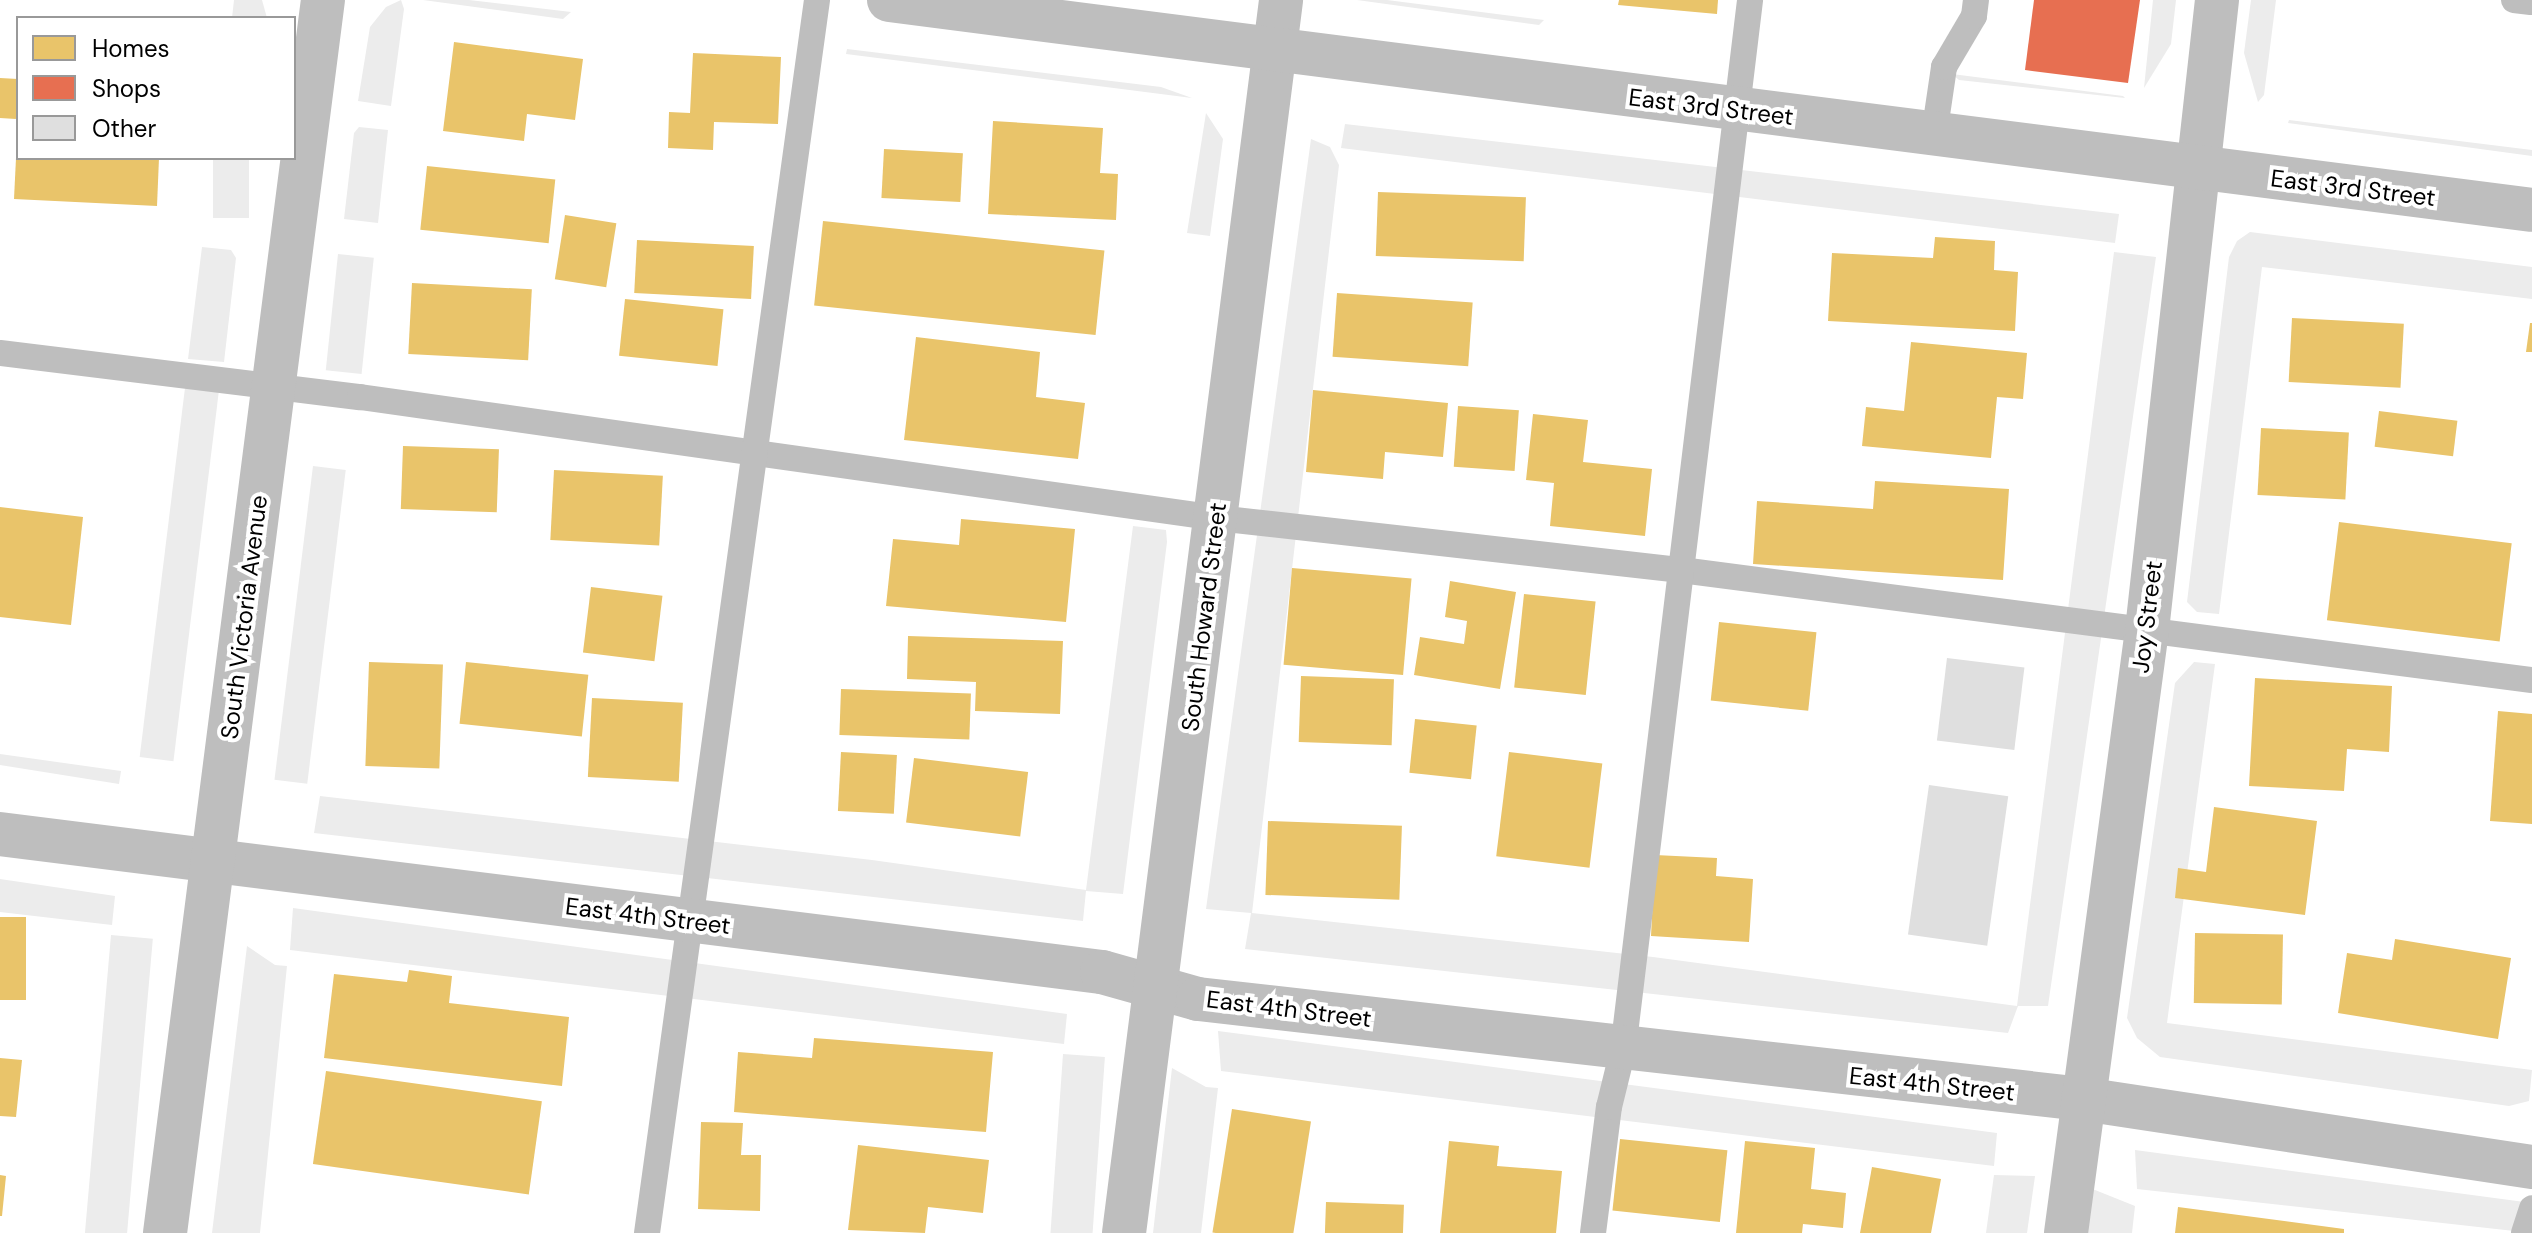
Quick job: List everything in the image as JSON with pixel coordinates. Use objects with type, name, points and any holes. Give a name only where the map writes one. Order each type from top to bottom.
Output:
[{"type":"street","name":"South Victoria Avenue","points":[[165,1233],[216,862],[271,388],[323,0]]},
{"type":"street","name":"East 3rd Street","points":[[889,0],[1738,111],[2532,210]]},
{"type":"street","name":"South Howard Street","points":[[1124,1233],[1281,0]]},
{"type":"street","name":"Joy Street","points":[[2066,1233],[2147,630],[2194,168],[2217,0]]},
{"type":"street","name":"East 4th Street","points":[[0,834],[1102,972],[1156,984],[1198,999],[1623,1050],[2083,1099],[2532,1167]]},
{"type":"lane","points":[[647,1233],[677,986],[693,921],[750,454],[817,0]]},
{"type":"lane","points":[[1593,1233],[1609,1107],[1623,1050],[1750,0]]},
{"type":"lane","points":[[1934,135],[1944,67],[1974,16],[1976,0]]},
{"type":"lane","points":[[2514,0],[2531,2]]},
{"type":"lane","points":[[0,353],[1217,518],[1681,570],[2532,680]]},
{"type":"lane","points":[[2524,1233],[2532,1208]]},
{"type":"shaded area","points":[[234,0],[262,0],[266,16],[232,16]]},
{"type":"shaded area","points":[[401,0],[404,9],[391,106],[358,101],[370,27],[386,7]]},
{"type":"shaded area","points":[[423,0],[469,0],[571,12],[563,19]]},
{"type":"shaded area","points":[[1357,0],[1387,0],[1544,20],[1539,25]]},
{"type":"shaded area","points":[[2153,0],[2176,0],[2171,44],[2144,88]]},
{"type":"shaded area","points":[[2251,0],[2276,0],[2264,95],[2258,102],[2244,53]]},
{"type":"shaded area","points":[[847,49],[1161,87],[1192,98],[846,54]]},
{"type":"shaded area","points":[[1952,74],[2123,96],[2125,98],[1959,80]]},
{"type":"shaded area","points":[[1206,113],[1223,139],[1210,236],[1187,233]]},
{"type":"shaded area","points":[[2289,120],[2532,150],[2532,156],[2288,123]]},
{"type":"shaded area","points":[[1345,124],[2119,214],[2115,243],[1341,148]]},
{"type":"shaded area","points":[[359,127],[388,130],[378,223],[344,219],[354,133]]},
{"type":"shaded area","points":[[1311,139],[1330,147],[1339,165],[1252,913],[1653,957],[2017,1006],[2114,252],[2156,257],[2048,1006],[2018,1006],[2008,1033],[1245,949],[1251,913],[1206,909]]},
{"type":"shaded area","points":[[213,160],[249,160],[249,218],[213,218]]},
{"type":"shaded area","points":[[2250,232],[2532,267],[2532,299],[2262,267],[2219,614],[2197,612],[2187,602],[2229,257],[2237,241]]},
{"type":"shaded area","points":[[202,247],[231,250],[236,258],[224,362],[188,359]]},
{"type":"shaded area","points":[[338,254],[374,258],[362,374],[326,370]]},
{"type":"shaded area","points":[[185,386],[219,390],[173,761],[140,757]]},
{"type":"shaded area","points":[[313,466],[346,470],[307,784],[274,780]]},
{"type":"shaded area","points":[[1133,526],[1166,530],[1167,542],[1123,894],[1086,891],[1083,921],[314,833],[320,796],[872,860],[1086,890]]},
{"type":"shaded area","points":[[2194,662],[2215,664],[2167,1023],[2532,1070],[2529,1101],[2509,1106],[2160,1057],[2137,1038],[2127,1018],[2175,683]]},
{"type":"shaded area","points":[[0,754],[121,771],[119,784],[0,765]]},
{"type":"shaded area","points":[[0,879],[115,896],[112,925],[0,912]]},
{"type":"shaded area","points":[[293,908],[1067,1014],[1064,1044],[290,950]]},
{"type":"shaded area","points":[[111,935],[153,939],[127,1233],[85,1233]]},
{"type":"shaded area","points":[[247,946],[275,965],[287,966],[260,1233],[212,1233]]},
{"type":"shaded area","points":[[1218,1031],[1997,1133],[1994,1166],[1221,1071]]},
{"type":"shaded area","points":[[1063,1054],[1105,1057],[1093,1233],[1050,1233]]},
{"type":"shaded area","points":[[1172,1068],[1206,1087],[1218,1088],[1201,1233],[1153,1233]]},
{"type":"shaded area","points":[[2135,1150],[2532,1203],[2532,1233],[2137,1189]]},
{"type":"shaded area","points":[[1994,1175],[2035,1176],[2027,1233],[1986,1233]]},
{"type":"shaded area","points":[[2090,1188],[2135,1206],[2132,1233],[2085,1233]]},
{"type":"building: Homes","points":[[1619,0],[1718,0],[1717,14],[1618,5]]},
{"type":"building: Homes","points":[[454,42],[583,59],[575,120],[527,114],[524,141],[443,131]]},
{"type":"building: Homes","points":[[693,53],[781,57],[778,124],[714,122],[713,150],[668,148],[669,112],[690,113]]},
{"type":"building: Homes","points":[[0,78],[16,79],[16,117],[0,118]]},
{"type":"building: Homes","points":[[993,121],[1103,128],[1100,173],[1118,174],[1116,220],[988,214]]},
{"type":"building: Homes","points":[[884,149],[963,153],[960,202],[881,198]]},
{"type":"building: Homes","points":[[16,158],[159,160],[157,206],[14,199]]},
{"type":"building: Homes","points":[[427,166],[555,179],[549,243],[420,230]]},
{"type":"building: Homes","points":[[1378,192],[1526,197],[1524,261],[1376,256]]},
{"type":"building: Homes","points":[[565,215],[616,223],[606,287],[555,279]]},
{"type":"building: Homes","points":[[823,221],[1104,251],[1096,335],[814,306]]},
{"type":"building: Homes","points":[[1935,237],[1995,241],[1994,270],[2018,272],[2015,331],[1828,321],[1832,253],[1933,258]]},
{"type":"building: Homes","points":[[637,240],[754,246],[751,299],[634,293]]},
{"type":"building: Homes","points":[[412,283],[532,289],[528,360],[408,354]]},
{"type":"building: Homes","points":[[1337,293],[1473,302],[1468,366],[1333,357]]},
{"type":"building: Homes","points":[[625,299],[723,309],[717,366],[619,356]]},
{"type":"building: Homes","points":[[2292,318],[2404,324],[2400,388],[2289,382]]},
{"type":"building: Homes","points":[[2530,323],[2532,352],[2526,352]]},
{"type":"building: Homes","points":[[916,337],[1040,352],[1036,397],[1085,403],[1078,459],[904,440]]},
{"type":"building: Homes","points":[[1911,342],[2027,353],[2023,399],[1997,397],[1991,458],[1862,446],[1866,407],[1904,411]]},
{"type":"building: Homes","points":[[1313,390],[1448,403],[1443,457],[1385,452],[1383,479],[1306,472]]},
{"type":"building: Homes","points":[[1458,406],[1519,410],[1515,471],[1454,467]]},
{"type":"building: Homes","points":[[2379,411],[2457,421],[2453,456],[2375,447]]},
{"type":"building: Homes","points":[[1533,414],[1588,420],[1583,462],[1652,469],[1645,536],[1550,526],[1554,483],[1526,480]]},
{"type":"building: Homes","points":[[2261,428],[2349,433],[2345,500],[2257,495]]},
{"type":"building: Homes","points":[[403,446],[499,449],[497,512],[401,509]]},
{"type":"building: Homes","points":[[554,470],[663,476],[659,546],[550,540]]},
{"type":"building: Homes","points":[[1875,481],[2009,489],[2003,580],[1753,564],[1757,501],[1873,509]]},
{"type":"building: Homes","points":[[0,507],[83,517],[71,625],[0,617]]},
{"type":"building: Homes","points":[[961,519],[1075,529],[1066,622],[886,606],[893,539],[959,545]]},
{"type":"building: Homes","points":[[2339,522],[2512,543],[2500,641],[2327,620]]},
{"type":"building: Homes","points":[[1292,568],[1412,578],[1403,675],[1284,665]]},
{"type":"building: Homes","points":[[1450,581],[1516,592],[1500,689],[1414,675],[1420,637],[1464,644],[1467,621],[1445,617]]},
{"type":"building: Homes","points":[[591,587],[662,596],[654,661],[583,653]]},
{"type":"building: Homes","points":[[1524,594],[1596,602],[1586,695],[1514,687]]},
{"type":"building: Homes","points":[[1719,622],[1816,632],[1808,711],[1711,701]]},
{"type":"building: Homes","points":[[908,636],[1063,641],[1060,714],[975,711],[976,682],[907,679]]},
{"type":"building: Homes","points":[[369,662],[443,665],[439,769],[365,766]]},
{"type":"building: Homes","points":[[466,662],[588,675],[582,737],[460,724]]},
{"type":"building: Homes","points":[[1301,676],[1394,679],[1392,745],[1299,742]]},
{"type":"building: Homes","points":[[2255,678],[2392,686],[2389,752],[2347,749],[2344,791],[2249,786]]},
{"type":"building: Homes","points":[[841,689],[971,694],[969,740],[839,735]]},
{"type":"building: Homes","points":[[592,698],[683,703],[679,782],[588,777]]},
{"type":"building: Homes","points":[[2498,711],[2532,714],[2532,824],[2490,821]]},
{"type":"building: Homes","points":[[1415,719],[1477,725],[1471,779],[1409,773]]},
{"type":"building: Homes","points":[[841,752],[897,755],[894,814],[838,811]]},
{"type":"building: Homes","points":[[1509,752],[1602,763],[1590,868],[1496,856]]},
{"type":"building: Homes","points":[[914,758],[1028,772],[1020,837],[906,823]]},
{"type":"building: Homes","points":[[2214,807],[2317,821],[2305,915],[2175,898],[2178,868],[2206,872]]},
{"type":"building: Homes","points":[[1268,821],[1402,826],[1399,900],[1265,895]]},
{"type":"building: Homes","points":[[1655,855],[1717,858],[1716,876],[1753,879],[1749,942],[1651,936]]},
{"type":"building: Homes","points":[[0,917],[26,917],[26,1000],[0,1000]]},
{"type":"building: Homes","points":[[2195,933],[2283,935],[2282,1005],[2194,1003]]},
{"type":"building: Homes","points":[[2395,939],[2511,958],[2498,1039],[2338,1013],[2347,953],[2392,960]]},
{"type":"building: Homes","points":[[409,970],[452,976],[449,1003],[569,1017],[562,1086],[324,1058],[334,974],[407,982]]},
{"type":"building: Homes","points":[[814,1038],[993,1052],[986,1132],[734,1112],[738,1052],[812,1058]]},
{"type":"building: Homes","points":[[0,1058],[22,1060],[16,1117],[0,1116]]},
{"type":"building: Homes","points":[[326,1071],[542,1101],[529,1194],[313,1164]]},
{"type":"building: Homes","points":[[1232,1109],[1311,1122],[1293,1233],[1212,1232]]},
{"type":"building: Homes","points":[[701,1122],[743,1123],[741,1155],[761,1155],[760,1211],[698,1209]]},
{"type":"building: Homes","points":[[1620,1139],[1727,1150],[1720,1222],[1612,1211]]},
{"type":"building: Homes","points":[[1449,1141],[1499,1146],[1497,1166],[1562,1171],[1556,1233],[1440,1233]]},
{"type":"building: Homes","points":[[1745,1141],[1815,1148],[1811,1189],[1846,1193],[1843,1228],[1803,1224],[1802,1233],[1736,1233]]},
{"type":"building: Homes","points":[[858,1145],[989,1160],[983,1213],[928,1207],[925,1233],[848,1230]]},
{"type":"building: Homes","points":[[1872,1167],[1941,1179],[1931,1233],[1860,1233]]},
{"type":"building: Homes","points":[[0,1175],[6,1176],[2,1216],[0,1216]]},
{"type":"building: Homes","points":[[1326,1202],[1404,1205],[1403,1233],[1325,1233]]},
{"type":"building: Homes","points":[[2178,1207],[2344,1229],[2344,1233],[2175,1233]]},
{"type":"building: Shops","points":[[2034,0],[2140,0],[2128,83],[2025,70]]},
{"type":"building: Other","points":[[1947,658],[2024,668],[2014,750],[1937,740]]},
{"type":"building: Other","points":[[1929,785],[2008,796],[1987,946],[1908,935]]}]
